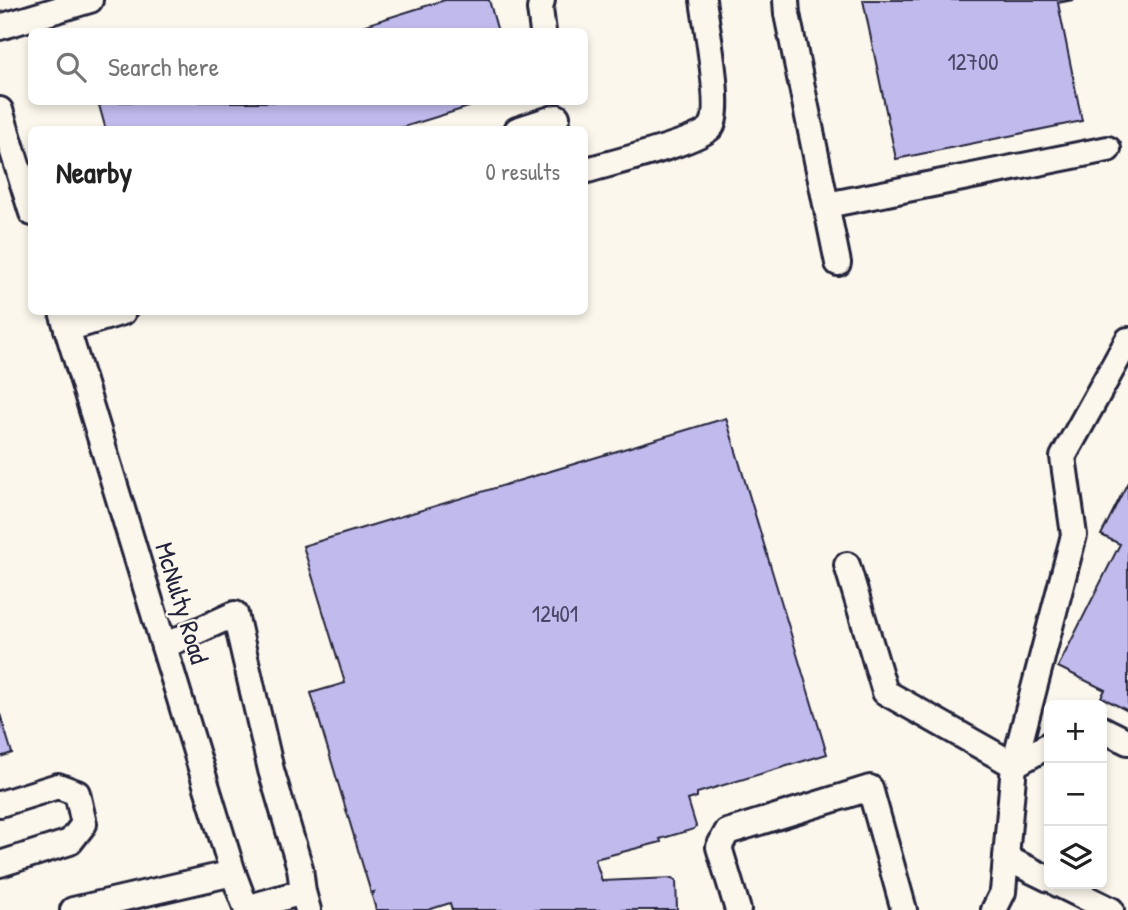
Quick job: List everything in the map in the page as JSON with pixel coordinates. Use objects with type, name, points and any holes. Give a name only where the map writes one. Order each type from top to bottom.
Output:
[{"type":"street","points":[[0,27],[90,0]]},
{"type":"street","points":[[542,0],[540,9],[542,28]]},
{"type":"street","points":[[588,170],[695,138],[711,127],[717,108],[703,0]]},
{"type":"street","points":[[786,0],[838,264]]},
{"type":"street","points":[[0,110],[28,200]]},
{"type":"street","points":[[528,126],[556,116]]},
{"type":"street","points":[[827,205],[1108,149]]},
{"type":"street","points":[[64,320],[101,315]]},
{"type":"street","name":"McNulty Road","points":[[64,320],[233,873],[247,909]]},
{"type":"street","points":[[994,910],[1003,892],[1014,765],[1074,536],[1063,457],[1128,340]]},
{"type":"street","points":[[847,565],[885,692],[1014,765]]},
{"type":"street","points":[[164,646],[235,614],[271,770],[300,868],[306,901],[247,909]]},
{"type":"street","points":[[1107,732],[1128,742]]},
{"type":"street","points":[[1014,765],[1044,748]]},
{"type":"street","points":[[0,804],[58,786],[77,793],[84,824],[69,842],[0,864]]},
{"type":"street","points":[[738,910],[719,847],[727,832],[870,788],[904,910]]},
{"type":"street","points":[[1006,858],[1044,877]]},
{"type":"street","points":[[74,910],[233,873]]},
{"type":"street","points":[[1068,889],[1111,910]]},
{"type":"building","points":[[445,0],[489,0],[497,28],[356,28]]},
{"type":"building","points":[[863,0],[1073,0],[1058,3],[1082,121],[896,159]]},
{"type":"building","points":[[99,105],[475,105],[407,126],[105,126]]},
{"type":"building","points":[[726,418],[827,754],[697,793],[697,797],[688,800],[696,826],[694,829],[660,839],[661,842],[595,859],[602,881],[673,878],[676,881],[677,910],[452,910],[450,903],[428,910],[376,910],[372,896],[374,892],[371,893],[311,693],[345,683],[303,546]]},
{"type":"building","points":[[1128,482],[1128,711],[1101,697],[1105,690],[1058,667],[1120,544],[1101,535]]},
{"type":"building","points":[[0,714],[12,753],[0,757]]}]
